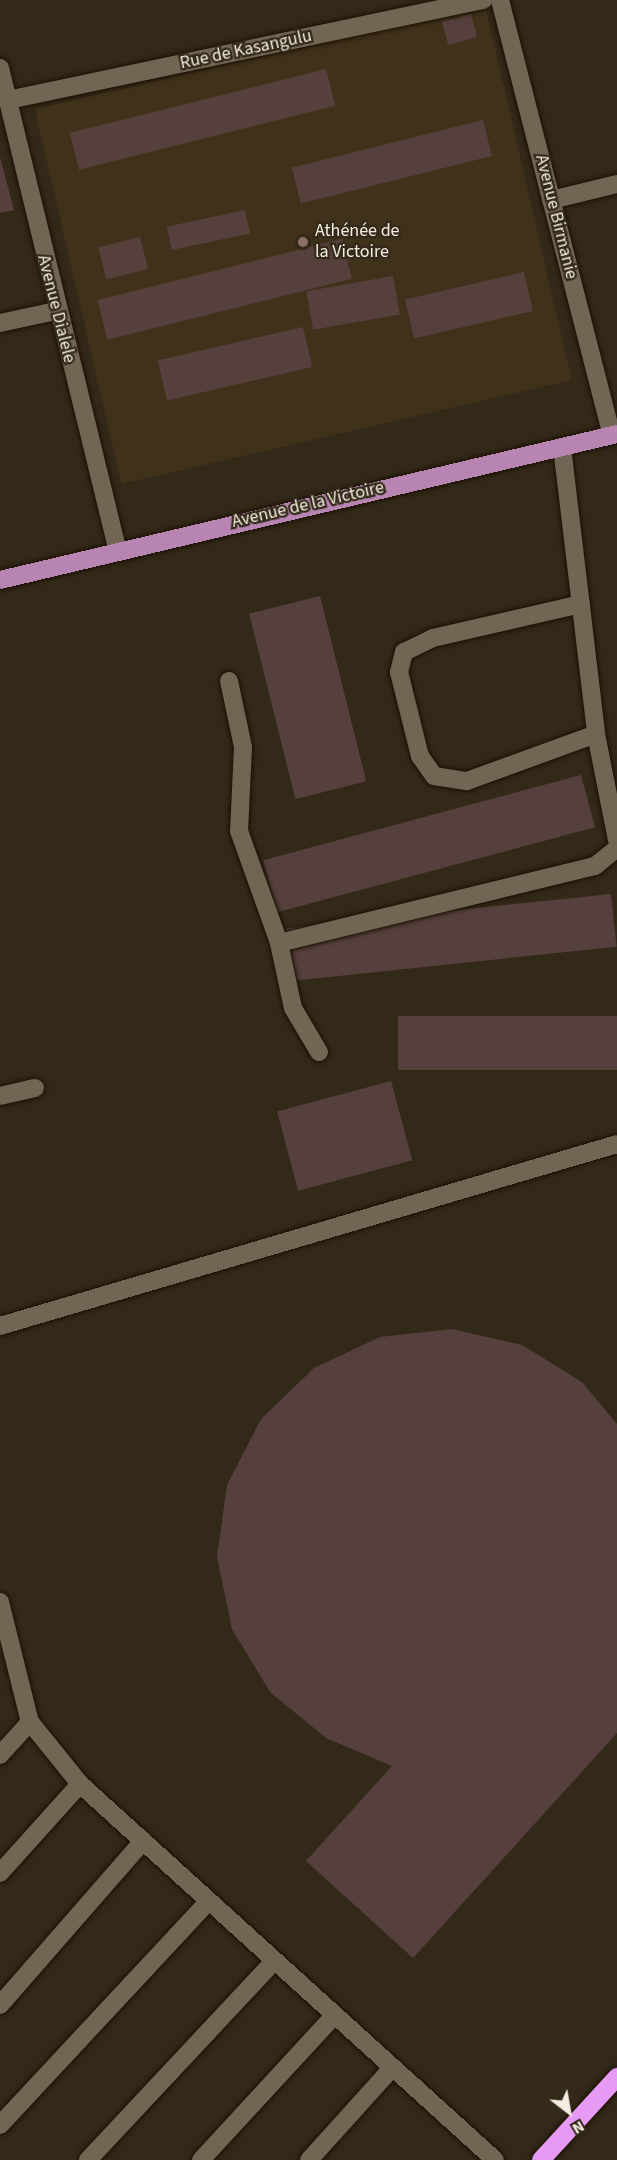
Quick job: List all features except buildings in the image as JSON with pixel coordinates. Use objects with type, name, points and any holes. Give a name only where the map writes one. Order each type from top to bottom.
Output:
[{"type":"highway","points":[[541,2160],[617,2078]]},
{"type":"main road","name":"Avenue de la Victoire","points":[[0,580],[117,549],[614,434]]},
{"type":"street","name":"Rue de Kasangulu","points":[[7,112],[484,0]]},
{"type":"street","name":"Avenue Birmanie","points":[[500,0],[614,434]]},
{"type":"street","name":"Avenue Dialele","points":[[0,68],[7,112],[117,549]]},
{"type":"street","points":[[551,200],[617,184]]},
{"type":"street","points":[[0,323],[56,311]]},
{"type":"street","points":[[562,447],[596,734],[617,840]]},
{"type":"street","points":[[580,604],[433,638],[404,652],[399,672],[420,756],[434,776],[467,781],[596,734]]},
{"type":"street","points":[[229,681],[243,747],[239,831],[279,943],[293,1008],[319,1052]]},
{"type":"street","points":[[279,943],[595,866],[617,848]]},
{"type":"street","points":[[0,1096],[35,1088]]},
{"type":"street","points":[[0,1326],[617,1144]]},
{"type":"street","points":[[0,1602],[30,1722],[80,1784],[333,2017],[495,2160]]},
{"type":"street","points":[[0,1755],[30,1722]]},
{"type":"street","points":[[0,1873],[80,1784]]},
{"type":"street","points":[[0,2004],[143,1841]]},
{"type":"street","points":[[0,2125],[208,1902]]},
{"type":"street","points":[[88,2160],[273,1962]]},
{"type":"street","points":[[201,2160],[333,2017]]},
{"type":"street","points":[[309,2160],[392,2068]]},
{"type":"shaded area","name":"Athénée de la Victoire","points":[[485,5],[572,380],[121,484],[35,109]]},
{"type":"place","name":"Athénée de la Victoire","points":[[303,242]]}]
